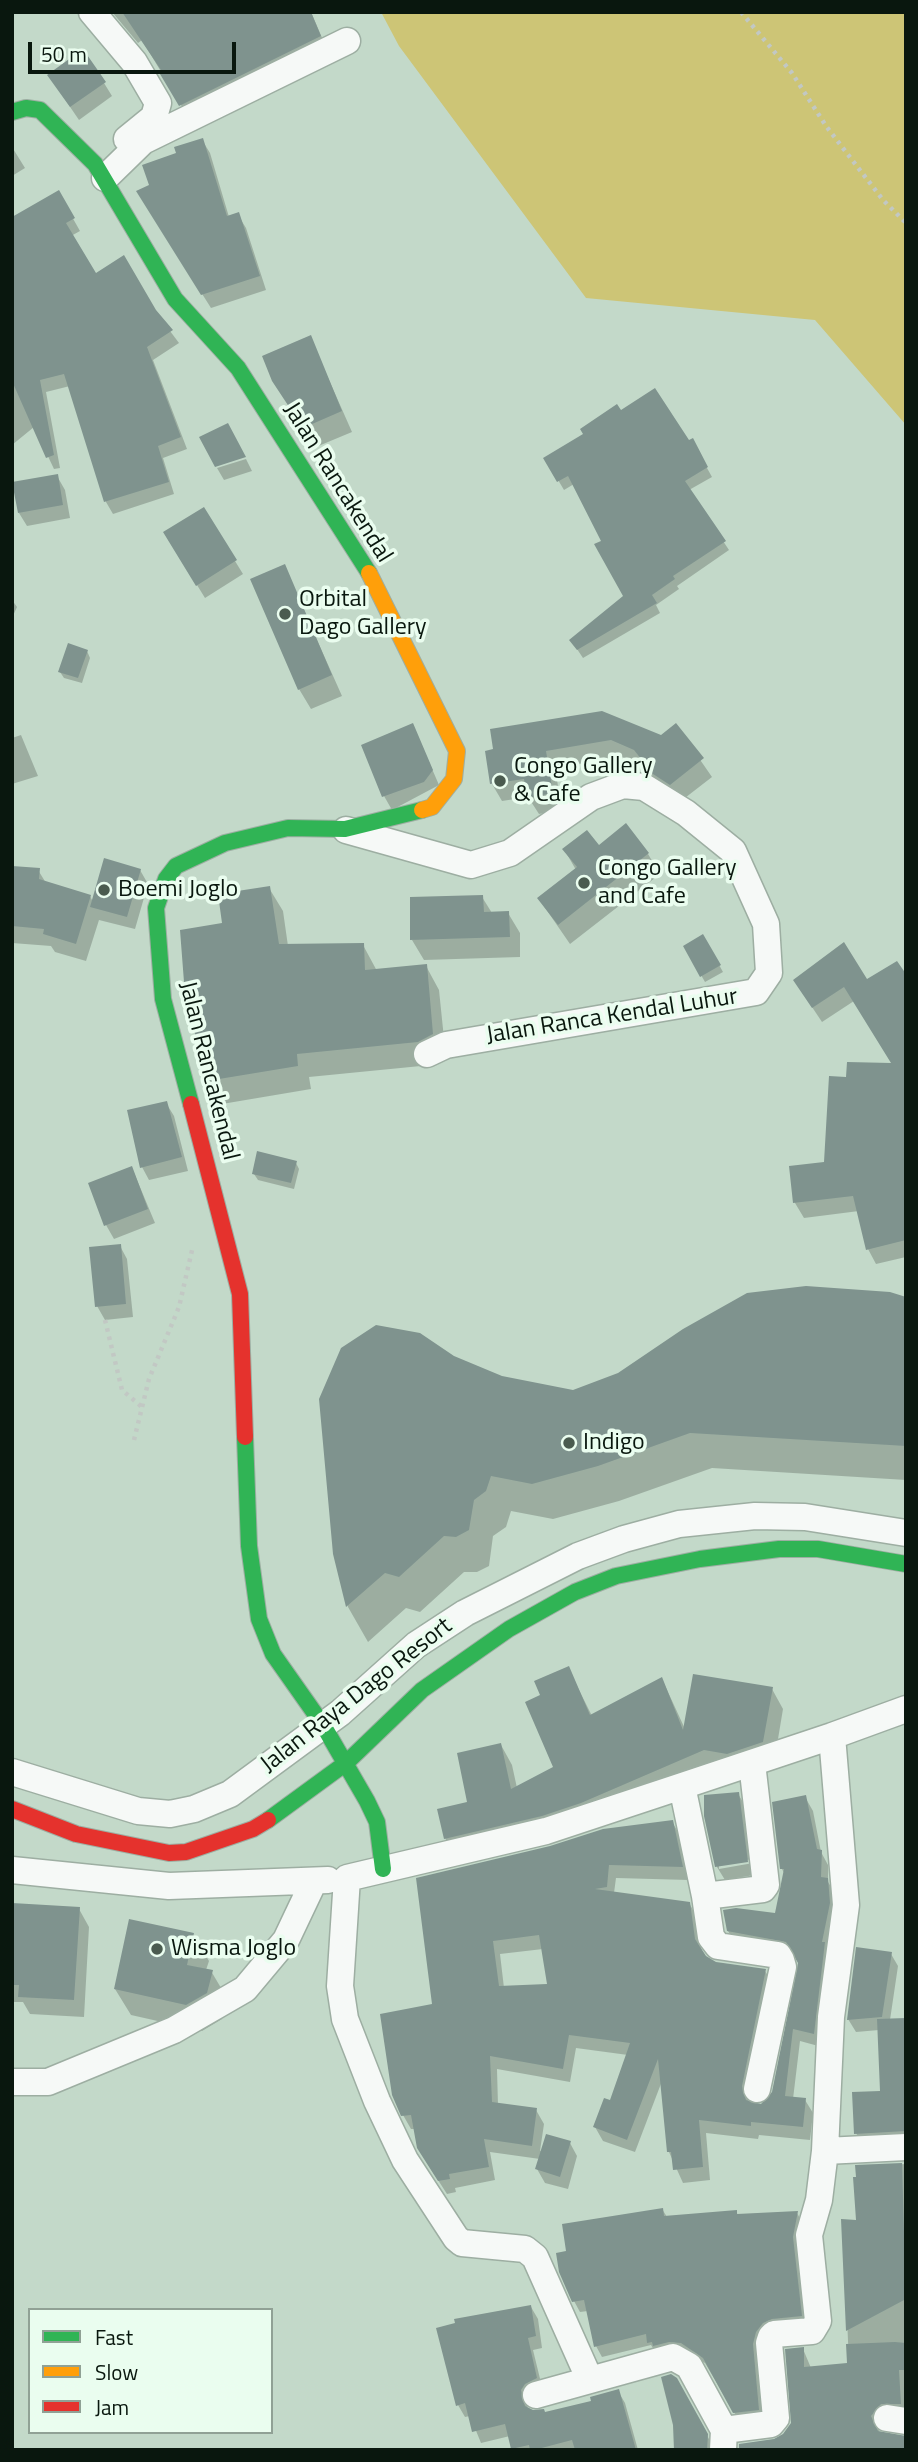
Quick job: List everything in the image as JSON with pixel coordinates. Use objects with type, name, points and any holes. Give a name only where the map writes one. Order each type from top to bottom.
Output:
[{"type":"street","points":[[92,12],[134,62],[158,103],[154,117],[100,171]]},
{"type":"street","points":[[100,171],[143,141],[347,41]]},
{"type":"street","name":"Jalan Rancakendal","points":[[12,112],[26,107],[40,110],[100,171],[175,299],[238,368],[329,503],[359,553],[457,751],[454,779],[432,807],[345,830],[288,828],[225,842],[176,866],[166,879],[156,908],[163,999],[224,1224],[242,1317],[249,1546],[254,1593],[273,1654],[323,1725],[377,1822],[383,1869]]},
{"type":"street","name":"Jalan Ranca Kendal Luhur","points":[[345,830],[471,865],[510,853],[591,797],[623,785],[644,788],[685,813],[733,851],[766,924],[769,973],[756,992],[446,1045],[427,1054]]},
{"type":"street","name":"Jalan Raya Dago Resort","points":[[12,1772],[138,1811],[170,1814],[194,1809],[230,1794],[323,1725],[416,1645],[465,1613],[578,1556],[638,1534],[679,1524],[755,1516],[805,1517],[906,1533]]},
{"type":"street","name":"Jalan Raya Dago Resort","points":[[12,1809],[76,1834],[169,1853],[186,1852],[253,1829],[280,1813],[346,1763],[408,1701],[509,1629],[575,1592],[616,1576],[699,1559],[779,1549],[818,1549],[906,1564]]},
{"type":"street","points":[[12,1870],[169,1886],[347,1878],[546,1831],[906,1709]]},
{"type":"street","points":[[536,2395],[662,2358],[681,2358],[689,2366],[724,2440],[771,2424],[777,2411],[769,2343],[771,2337],[774,2334],[812,2331],[817,2328],[809,2235],[819,2200],[825,2151],[831,2017],[846,1905],[832,1736]]},
{"type":"street","points":[[705,1896],[763,1889],[766,1885],[752,1763]]},
{"type":"street","points":[[682,1786],[711,1937],[718,1946],[778,1955],[781,1960],[757,2089]]},
{"type":"street","points":[[347,1878],[340,1986],[345,2019],[377,2101],[405,2160],[456,2238],[462,2243],[525,2249],[535,2257],[589,2378]]},
{"type":"street","points":[[12,2082],[48,2082],[174,2030],[245,1989],[286,1940],[314,1881]]},
{"type":"street","points":[[825,2151],[906,2147]]},
{"type":"path","points":[[741,12],[792,73],[826,126],[883,200],[906,223]]},
{"type":"path","points":[[134,1440],[149,1379],[179,1307],[194,1241],[224,1224]]},
{"type":"path","points":[[105,1320],[122,1391],[142,1407]]},
{"type":"shaded area","points":[[381,12],[906,12],[906,425],[815,320],[586,298],[399,46]]},
{"type":"building","points":[[122,12],[311,12],[321,36],[179,106],[160,74],[163,73]]},
{"type":"building","points":[[83,49],[106,82],[70,107],[47,75]]},
{"type":"building","points":[[203,138],[227,216],[239,212],[260,276],[201,295],[136,191],[149,185],[142,165],[176,153],[174,147]]},
{"type":"building","points":[[59,190],[75,218],[66,223],[96,273],[124,255],[156,310],[173,330],[147,347],[181,437],[158,446],[169,482],[104,502],[64,374],[40,380],[54,455],[46,458],[12,381],[12,217]]},
{"type":"building","points":[[311,335],[342,411],[303,428],[272,381],[262,356]]},
{"type":"building","points":[[655,388],[689,440],[693,438],[708,467],[685,481],[726,541],[673,576],[675,579],[652,595],[657,603],[577,650],[569,640],[623,596],[594,544],[601,541],[568,476],[557,482],[543,458],[583,434],[580,429],[617,404],[621,410]]},
{"type":"building","points":[[228,423],[246,457],[215,467],[199,437]]},
{"type":"building","points":[[58,474],[63,505],[18,513],[12,482]]},
{"type":"building","points":[[204,507],[237,560],[196,586],[163,532]]},
{"type":"building","name":"Orbital Dago Gallery","points":[[285,564],[332,675],[298,690],[250,579]]},
{"type":"building","points":[[68,643],[88,650],[78,678],[58,672]]},
{"type":"building","points":[[602,711],[661,735],[676,723],[704,758],[670,785],[653,774],[634,750],[611,740],[546,751],[553,793],[527,798],[524,779],[490,784],[485,751],[493,749],[490,729]]},
{"type":"building","points":[[413,723],[433,770],[424,782],[382,797],[361,745]]},
{"type":"building","name":"Congo Gallery and Cafe","points":[[626,823],[649,853],[558,925],[537,898],[577,867],[562,849],[587,830],[599,845]]},
{"type":"building","points":[[104,858],[141,869],[127,917],[90,907]]},
{"type":"building","points":[[12,866],[40,868],[39,879],[91,895],[76,944],[43,934],[44,929],[12,926]]},
{"type":"building","points":[[270,886],[279,944],[364,943],[365,970],[427,964],[433,1034],[418,1042],[297,1054],[298,1066],[207,1081],[185,995],[180,930],[222,923],[218,894]]},
{"type":"building","points":[[483,895],[484,912],[509,911],[510,937],[410,940],[410,897]]},
{"type":"building","points":[[703,934],[721,965],[700,977],[683,946]]},
{"type":"building","points":[[844,942],[867,979],[897,961],[906,974],[906,1240],[866,1250],[853,1196],[793,1203],[789,1166],[824,1162],[829,1076],[846,1077],[847,1062],[891,1063],[844,987],[812,1008],[793,980]]},
{"type":"building","points":[[167,1101],[182,1157],[140,1168],[127,1110]]},
{"type":"building","points":[[257,1151],[297,1161],[291,1183],[252,1174]]},
{"type":"building","points":[[132,1166],[148,1209],[104,1226],[88,1183]]},
{"type":"building","points":[[121,1244],[126,1304],[95,1307],[89,1247]]},
{"type":"building","points":[[806,1286],[890,1292],[906,1297],[906,1446],[690,1433],[598,1466],[532,1484],[491,1476],[486,1491],[474,1500],[469,1530],[456,1537],[444,1536],[399,1577],[385,1573],[346,1607],[333,1554],[319,1399],[341,1348],[376,1325],[420,1333],[454,1356],[502,1376],[573,1390],[618,1373],[683,1329],[747,1293]]},
{"type":"building","points":[[569,1666],[590,1715],[662,1677],[683,1730],[693,1674],[773,1687],[763,1742],[727,1754],[704,1750],[581,1803],[542,1816],[444,1839],[437,1809],[467,1802],[457,1753],[501,1743],[511,1789],[553,1767],[525,1702],[540,1695],[534,1681]]},
{"type":"building","points":[[739,1792],[748,1862],[715,1867],[704,1816],[704,1795]]},
{"type":"building","points":[[806,1795],[817,1849],[822,1850],[821,1877],[828,1878],[830,1903],[822,1942],[825,1942],[814,2034],[793,2029],[785,2096],[806,2098],[803,2127],[751,2122],[751,2126],[699,2120],[703,2167],[673,2170],[671,2152],[667,2152],[658,2059],[627,2140],[593,2127],[604,2098],[610,2100],[630,2043],[569,2035],[563,2069],[490,2056],[492,2102],[537,2108],[532,2146],[484,2139],[489,2167],[449,2174],[450,2179],[438,2181],[417,2148],[411,2115],[401,2116],[392,2095],[380,2014],[432,2004],[416,1878],[550,1846],[603,1829],[673,1820],[683,1867],[609,1865],[607,1887],[595,1889],[690,1902],[695,1939],[706,1956],[716,1962],[766,1969],[742,2086],[746,2100],[761,2104],[772,2092],[798,1963],[786,1942],[727,1931],[723,1910],[736,1908],[775,1913],[784,1869],[780,1869],[772,1802]],"holes":[[[539,1935],[547,1984],[499,1986],[493,1941]]]},
{"type":"building","points":[[12,1903],[80,1907],[74,2000],[18,1997],[19,1985],[12,1985]]},
{"type":"building","name":"Wisma Joglo","points":[[129,1919],[194,1933],[187,1965],[213,1970],[207,1993],[186,2005],[114,1989]]},
{"type":"building","points":[[856,1947],[892,1952],[882,2017],[847,2020]]},
{"type":"building","points":[[906,2018],[906,2131],[854,2134],[852,2092],[880,2091],[877,2019]]},
{"type":"building","points":[[546,2134],[571,2141],[560,2177],[535,2169]]},
{"type":"building","points":[[902,2163],[906,2299],[846,2331],[841,2219],[856,2220],[853,2177],[856,2177],[855,2165]]},
{"type":"building","points":[[663,2208],[664,2216],[737,2210],[737,2214],[798,2211],[793,2237],[802,2316],[772,2319],[763,2323],[756,2332],[753,2344],[759,2410],[733,2413],[703,2358],[681,2343],[669,2342],[653,2346],[652,2342],[647,2343],[646,2334],[594,2347],[584,2300],[572,2302],[559,2272],[556,2253],[566,2251],[562,2224]]},
{"type":"building","points":[[531,2305],[536,2336],[528,2338],[537,2378],[525,2384],[521,2390],[525,2406],[533,2410],[544,2409],[545,2412],[591,2401],[590,2397],[619,2389],[636,2450],[575,2450],[572,2440],[534,2450],[530,2450],[529,2445],[511,2449],[505,2424],[472,2432],[465,2403],[456,2406],[436,2328],[455,2323],[454,2319]]},
{"type":"building","points":[[906,2343],[906,2370],[899,2370],[901,2404],[881,2404],[871,2416],[878,2431],[906,2436],[906,2450],[739,2450],[739,2444],[774,2439],[783,2434],[791,2423],[785,2349],[804,2347],[804,2367],[847,2363],[846,2344]]},
{"type":"building","points":[[671,2374],[677,2378],[708,2434],[707,2450],[674,2450],[673,2425],[661,2377]]},
{"type":"traffic: fast","points":[[12,112],[26,108],[40,110],[95,164],[175,299],[238,368],[369,573]]},
{"type":"traffic: fast","points":[[191,1104],[163,999],[156,908],[166,879],[176,866],[225,843],[288,828],[345,829],[422,810]]},
{"type":"traffic: fast","points":[[245,1437],[249,1546],[259,1619],[273,1654],[323,1725],[367,1801],[377,1822],[383,1869]]},
{"type":"traffic: fast","points":[[268,1820],[346,1763],[422,1690],[509,1629],[575,1592],[616,1576],[700,1559],[779,1549],[818,1549],[906,1564]]},
{"type":"traffic: slow","points":[[369,573],[457,751],[454,779],[432,807],[422,810]]},
{"type":"traffic: jam","points":[[191,1104],[240,1294],[245,1437]]},
{"type":"traffic: jam","points":[[12,1809],[76,1834],[169,1853],[186,1852],[253,1829],[268,1820]]},
{"type":"place","name":"Orbital Dago Gallery","points":[[285,614]]},
{"type":"place","name":"Congo Gallery & Cafe","points":[[500,781]]},
{"type":"place","name":"Congo Gallery and Cafe","points":[[584,883]]},
{"type":"place","name":"Boemi Joglo","points":[[104,890]]},
{"type":"place","name":"Indigo","points":[[569,1443]]},
{"type":"place","name":"Wisma Joglo","points":[[157,1949]]}]
